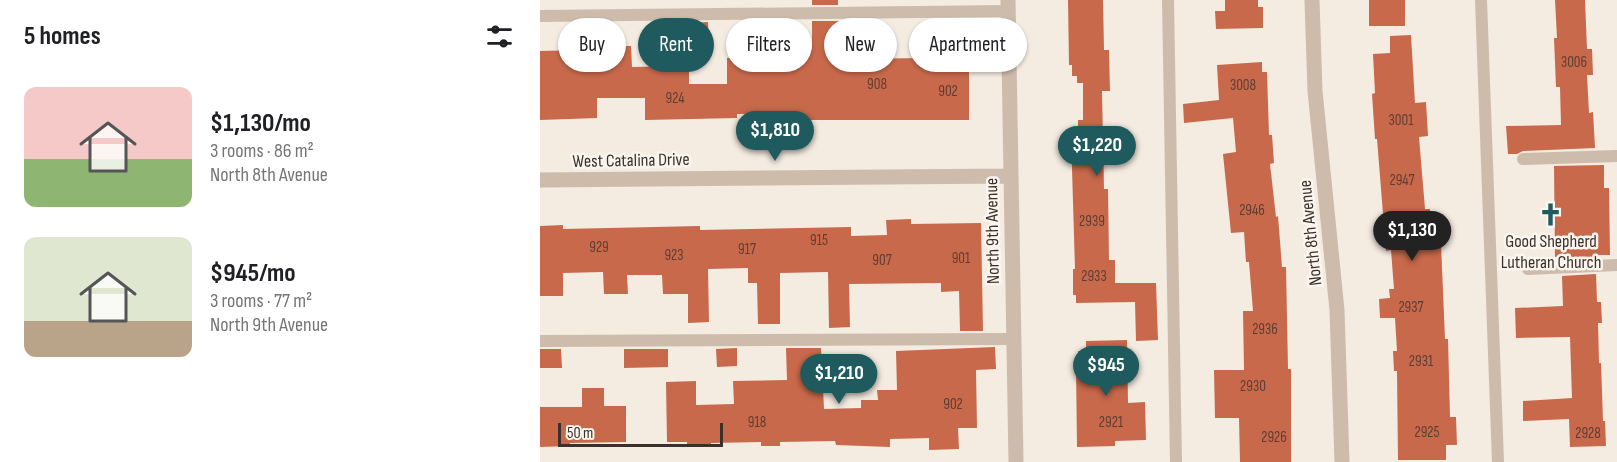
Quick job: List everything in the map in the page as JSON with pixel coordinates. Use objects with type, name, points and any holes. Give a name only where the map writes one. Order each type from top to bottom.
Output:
[{"type":"street","name":"North 8th Avenue","points":[[1312,0],[1315,91],[1337,310],[1342,462]]},
{"type":"street","name":"North 9th Avenue","points":[[1008,6],[1016,462]]},
{"type":"street","name":"West Catalina Drive","points":[[540,180],[1010,176]]},
{"type":"lane","points":[[1168,0],[1176,462]]},
{"type":"lane","points":[[1481,0],[1498,462]]},
{"type":"lane","points":[[540,16],[1008,6]]},
{"type":"lane","points":[[1523,159],[1617,156]]},
{"type":"lane","points":[[1528,269],[1617,266]]},
{"type":"lane","points":[[540,341],[1014,339]]},
{"type":"building","points":[[812,0],[838,0],[838,5],[812,5]]},
{"type":"building","points":[[1068,0],[1103,0],[1104,50],[1109,50],[1110,91],[1102,91],[1104,189],[1108,189],[1109,260],[1115,260],[1115,283],[1156,283],[1158,340],[1136,341],[1135,302],[1076,303],[1076,295],[1073,295],[1073,269],[1075,269],[1071,135],[1078,135],[1078,120],[1083,120],[1083,83],[1077,83],[1077,76],[1072,76],[1072,65],[1069,65]]},
{"type":"building","points":[[1225,0],[1258,0],[1258,7],[1263,7],[1263,28],[1216,29],[1215,11],[1225,11]]},
{"type":"building","points":[[1369,0],[1405,0],[1405,26],[1369,26]]},
{"type":"building","points":[[1555,0],[1585,0],[1587,49],[1592,49],[1593,75],[1587,75],[1589,113],[1593,112],[1595,148],[1523,151],[1508,154],[1506,126],[1561,125],[1560,87],[1556,87]]},
{"type":"building","points":[[812,21],[824,21],[824,72],[897,72],[897,58],[909,58],[909,72],[969,72],[969,120],[784,120],[784,113],[737,114],[737,118],[645,120],[645,98],[597,98],[597,118],[540,120],[540,51],[558,51],[558,72],[626,72],[626,46],[631,46],[632,67],[638,67],[638,72],[689,72],[689,84],[727,84],[727,72],[812,72]]},
{"type":"building","points":[[1411,35],[1415,103],[1426,102],[1428,136],[1419,137],[1425,209],[1430,209],[1431,220],[1440,220],[1445,339],[1448,339],[1450,417],[1456,417],[1457,445],[1446,445],[1446,460],[1398,460],[1397,371],[1394,371],[1393,351],[1397,351],[1395,318],[1380,318],[1379,299],[1390,298],[1389,289],[1394,289],[1391,250],[1386,251],[1377,139],[1375,139],[1372,94],[1375,93],[1373,54],[1390,53],[1390,36]]},
{"type":"building","points":[[1262,62],[1262,72],[1267,72],[1269,135],[1272,135],[1274,163],[1270,164],[1276,217],[1278,216],[1282,267],[1286,267],[1288,369],[1291,369],[1291,462],[1240,462],[1239,418],[1215,418],[1214,370],[1244,370],[1243,311],[1253,311],[1249,262],[1246,262],[1244,232],[1231,233],[1223,154],[1236,152],[1233,118],[1184,123],[1183,104],[1219,100],[1217,65]]},
{"type":"building","name":"Good Shepherd Lutheran Church","points":[[1604,165],[1604,188],[1609,188],[1610,255],[1595,255],[1596,258],[1561,259],[1561,256],[1555,257],[1554,166]]},
{"type":"building","points":[[911,219],[911,224],[981,223],[983,331],[960,331],[959,291],[941,292],[941,283],[849,284],[850,327],[829,328],[828,272],[780,273],[780,324],[758,324],[757,283],[748,283],[748,268],[708,269],[709,322],[688,323],[688,294],[663,294],[662,275],[627,275],[628,294],[604,294],[603,272],[563,273],[563,296],[540,296],[540,226],[563,225],[563,229],[700,226],[700,230],[851,227],[851,236],[887,235],[886,220]]},
{"type":"building","points":[[1596,274],[1597,302],[1601,302],[1602,323],[1598,323],[1599,363],[1601,363],[1606,446],[1570,447],[1569,419],[1523,421],[1523,401],[1572,398],[1570,337],[1516,338],[1515,308],[1563,306],[1562,276]]},
{"type":"building","points":[[1127,340],[1128,403],[1145,402],[1146,440],[1115,441],[1115,446],[1077,447],[1076,367],[1079,367],[1078,351],[1086,351],[1086,341]]},
{"type":"building","points":[[995,347],[996,369],[976,370],[977,428],[958,428],[959,449],[929,450],[929,438],[890,439],[890,447],[836,445],[835,441],[780,442],[780,446],[761,446],[761,442],[687,446],[687,442],[667,442],[666,382],[696,381],[696,405],[734,404],[733,381],[787,380],[786,348],[821,348],[824,409],[861,408],[861,400],[878,400],[877,390],[897,390],[896,351]]},
{"type":"building","points":[[737,348],[737,366],[717,367],[716,349]]},
{"type":"building","points":[[540,349],[561,349],[562,368],[540,368]]},
{"type":"building","points":[[624,349],[668,349],[668,367],[624,368]]},
{"type":"building","points":[[582,388],[604,388],[604,406],[626,406],[626,442],[570,443],[570,446],[540,447],[540,407],[582,407]]},
{"type":"place","name":"Good Shepherd Lutheran Church","points":[[1551,215]]}]
